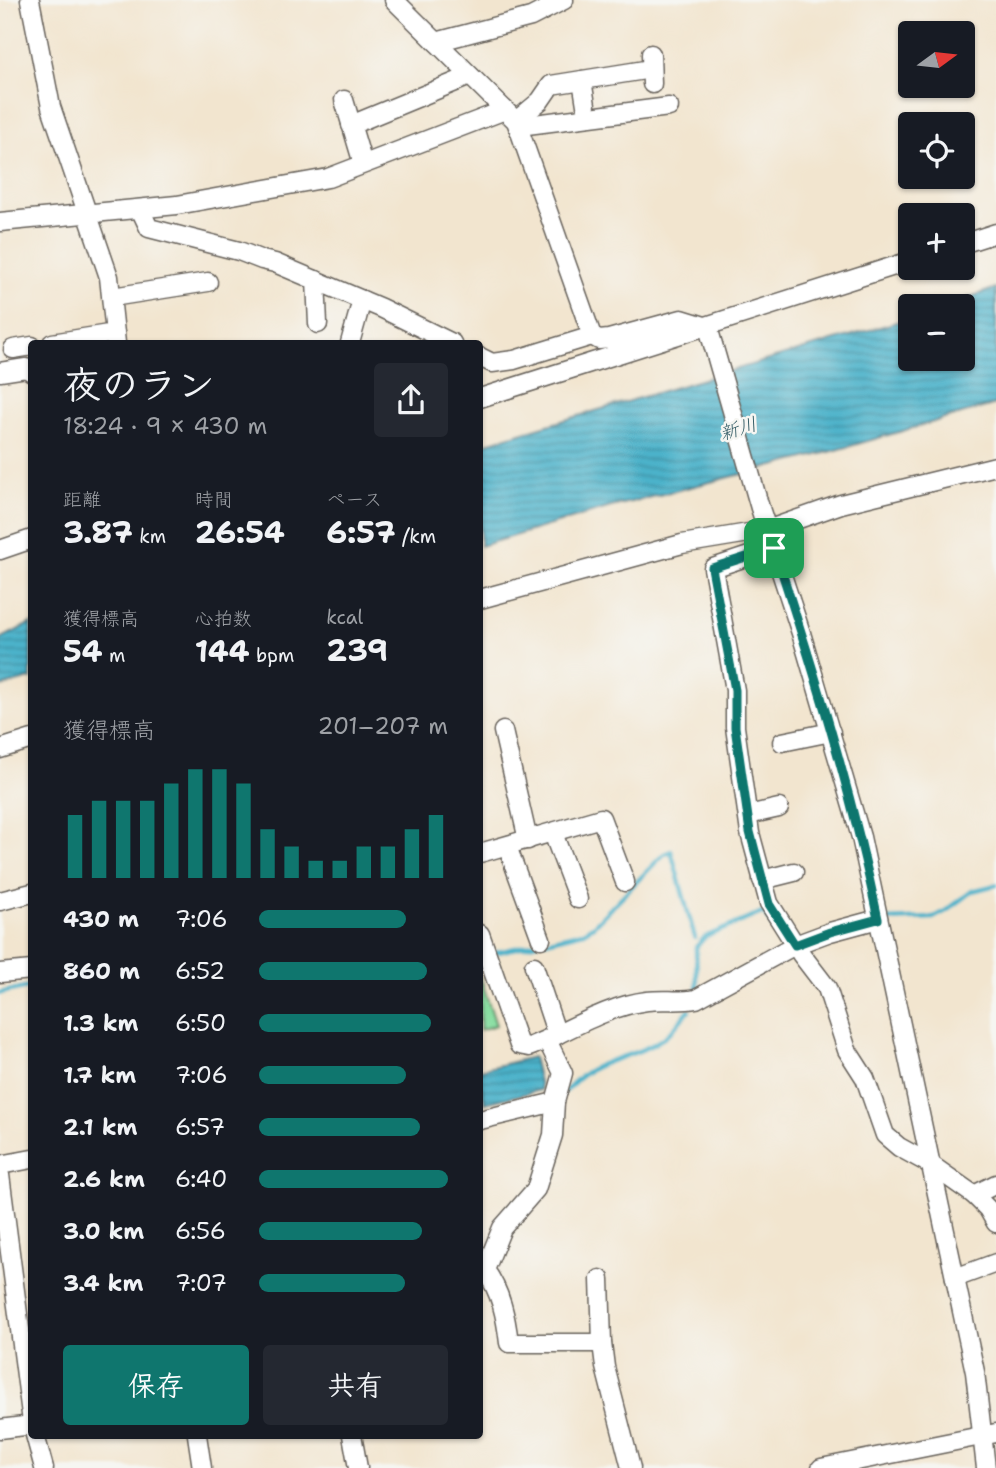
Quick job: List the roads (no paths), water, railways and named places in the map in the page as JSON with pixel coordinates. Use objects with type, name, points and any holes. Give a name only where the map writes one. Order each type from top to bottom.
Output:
[{"type":"street","points":[[30,0],[51,107],[109,277],[116,338],[90,340]]},
{"type":"street","points":[[394,0],[513,119],[592,336],[599,340],[609,339],[682,319],[708,328]]},
{"type":"street","points":[[436,42],[531,17],[563,0]]},
{"type":"street","points":[[513,119],[540,101],[551,85],[651,69]]},
{"type":"street","points":[[351,125],[470,76]]},
{"type":"street","points":[[582,80],[586,105]]},
{"type":"street","points":[[344,100],[363,164]]},
{"type":"street","points":[[0,222],[177,205],[328,178],[363,164],[513,119],[668,107]]},
{"type":"street","points":[[140,209],[149,228],[239,251],[316,280],[446,340]]},
{"type":"street","points":[[975,240],[996,233]]},
{"type":"street","points":[[483,397],[708,328],[898,265]]},
{"type":"street","points":[[316,280],[318,324]]},
{"type":"street","points":[[112,297],[171,281],[208,282]]},
{"type":"street","points":[[351,340],[362,300]]},
{"type":"street","points":[[708,328],[861,837],[954,1278],[990,1434],[986,1468]]},
{"type":"street","points":[[483,358],[492,363],[514,360],[592,336]]},
{"type":"street","points":[[13,349],[28,347]]},
{"type":"street","points":[[0,372],[28,369]]},
{"type":"street","points":[[483,598],[682,544],[767,530],[841,504],[996,466]]},
{"type":"street","points":[[4,546],[28,541]]},
{"type":"street","points":[[774,548],[712,568],[735,690],[735,727],[748,815],[769,904],[827,988],[847,1050],[865,1078],[885,1135],[899,1147],[930,1164],[974,1195],[988,1209],[996,1223]]},
{"type":"street","points":[[503,731],[528,840]]},
{"type":"street","points":[[782,741],[831,732]]},
{"type":"street","points":[[0,749],[28,742]]},
{"type":"street","points":[[748,815],[779,808]]},
{"type":"street","points":[[483,852],[601,818],[625,882]]},
{"type":"street","points":[[552,833],[578,899]]},
{"type":"street","points":[[508,846],[541,939]]},
{"type":"street","points":[[762,880],[794,872]]},
{"type":"street","points":[[0,901],[28,894]]},
{"type":"street","points":[[483,943],[519,1045],[529,1047],[621,1007],[648,1001],[679,1002],[696,999],[795,945],[878,919]]},
{"type":"street","points":[[534,966],[563,1073],[555,1102],[553,1135],[545,1167],[536,1189],[502,1228],[485,1270],[496,1285],[506,1316],[509,1343],[602,1343]]},
{"type":"street","points":[[0,974],[28,970]]},
{"type":"street","points":[[483,1119],[555,1102]]},
{"type":"street","points":[[0,1166],[28,1160]]},
{"type":"street","points":[[0,1175],[28,1397]]},
{"type":"street","points":[[974,1195],[996,1184]]},
{"type":"street","points":[[954,1278],[996,1263]]},
{"type":"street","points":[[600,1279],[605,1367],[631,1468]]},
{"type":"street","points":[[0,1429],[28,1422]]},
{"type":"street","points":[[821,1468],[990,1434]]},
{"type":"street","points":[[36,1439],[44,1468]]},
{"type":"street","points":[[198,1439],[202,1468]]},
{"type":"street","points":[[353,1439],[359,1468]]},
{"type":"water","name":"新川","points":[[996,288],[996,404],[833,451],[611,507],[483,545],[483,444],[898,322],[898,371],[975,371],[975,295]]},
{"type":"water","points":[[28,625],[28,680],[0,687],[0,639]]},
{"type":"water","points":[[533,1057],[541,1090],[485,1103],[483,1069]]},
{"type":"waterway","points":[[546,941],[583,932],[593,926],[664,854],[671,851],[695,938]]},
{"type":"waterway","points":[[886,920],[933,918],[972,891],[996,885]]},
{"type":"waterway","points":[[697,989],[696,947],[705,937],[764,912],[781,940]]},
{"type":"waterway","points":[[494,953],[537,943]]},
{"type":"waterway","points":[[0,993],[28,987]]},
{"type":"waterway","points":[[566,1091],[588,1071],[662,1039],[689,1010]]}]
